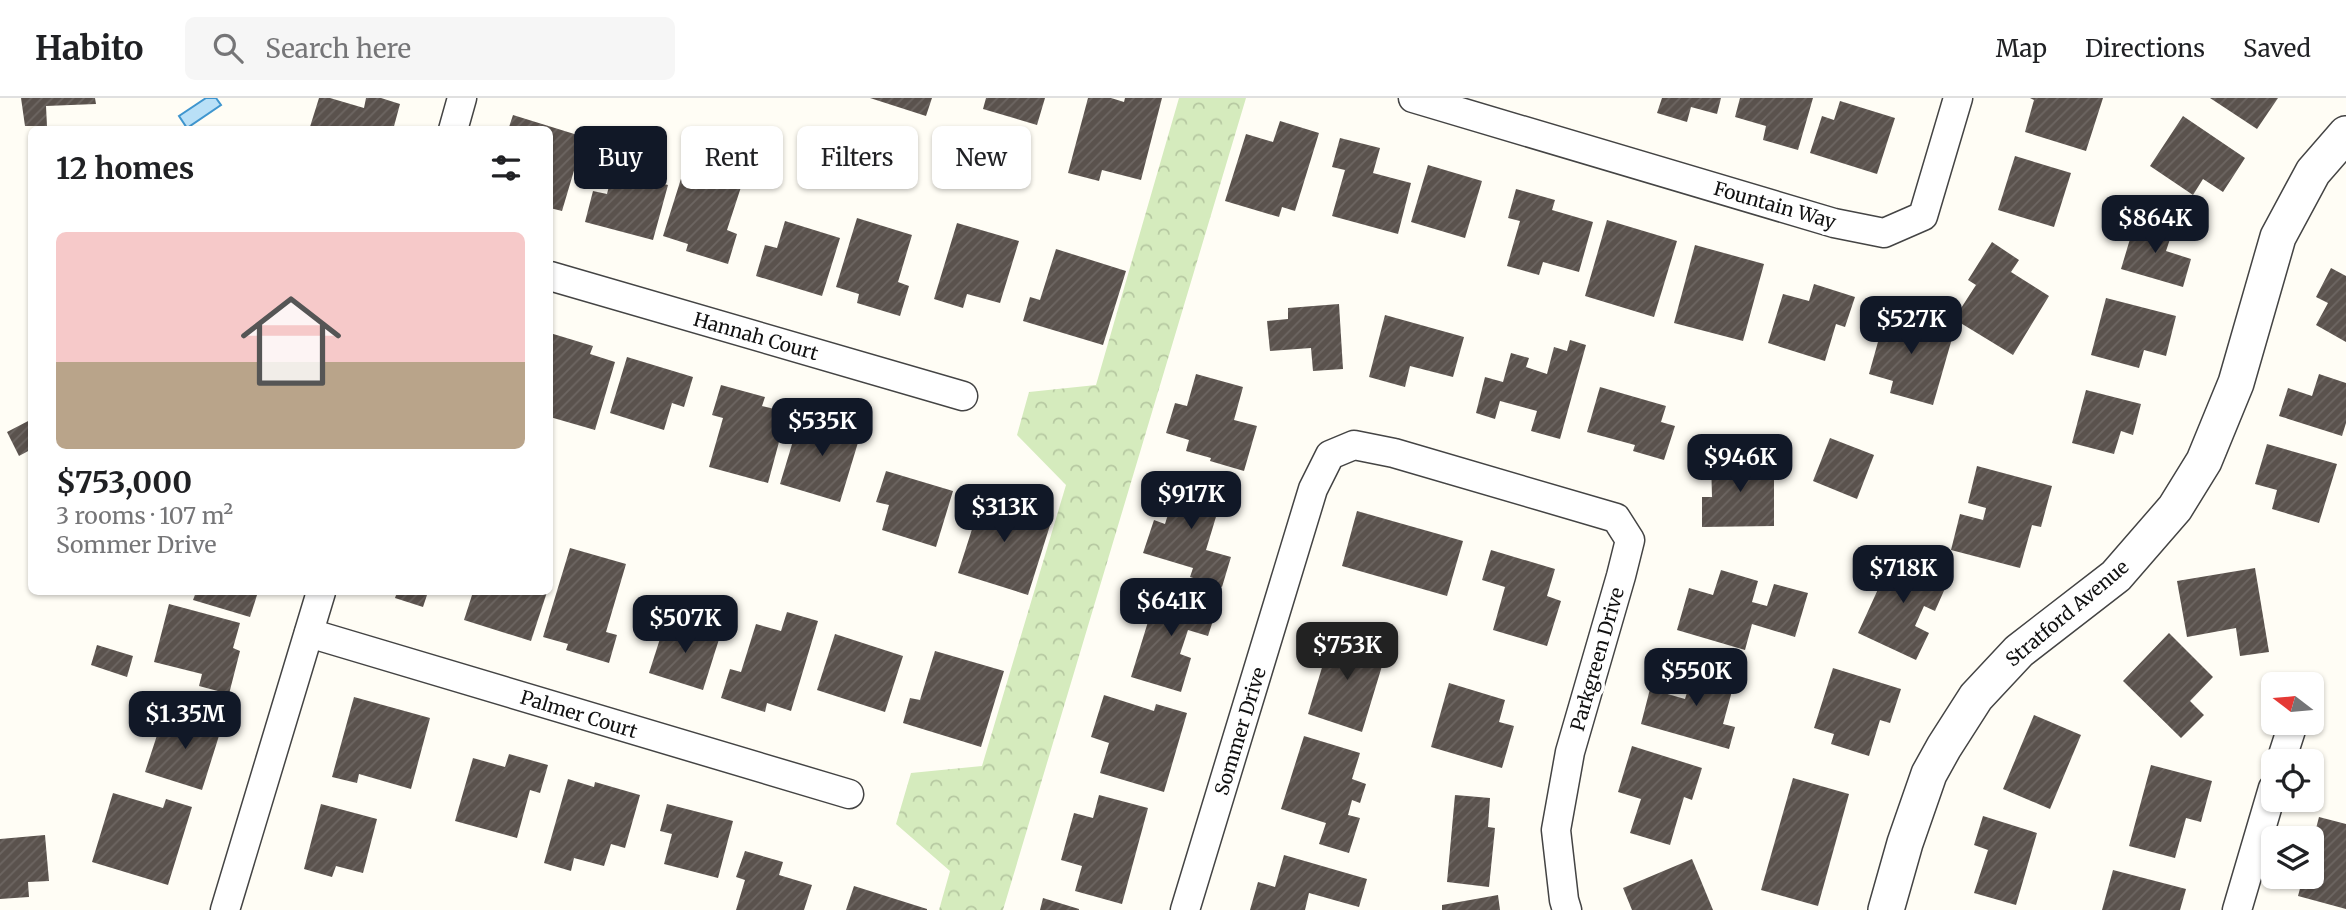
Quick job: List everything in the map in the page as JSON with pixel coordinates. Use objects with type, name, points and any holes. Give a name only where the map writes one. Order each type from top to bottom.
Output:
[{"type":"street","points":[[454,126],[462,98]]},
{"type":"street","name":"Fountain Way","points":[[1413,98],[1834,223],[1884,233],[1923,216],[1958,98]]},
{"type":"street","name":"Stratford Avenue","points":[[1886,910],[1929,774],[1976,697],[2019,651],[2116,576],[2175,508],[2204,461],[2236,383],[2278,237],[2313,172],[2346,134]]},
{"type":"street","name":"Hannah Court","points":[[553,277],[963,396]]},
{"type":"street","name":"Sommer Drive","points":[[1185,910],[1313,489],[1330,455],[1354,445],[1394,453],[1513,489]]},
{"type":"street","name":"Parkgreen Drive","points":[[1513,489],[1616,518],[1630,540],[1570,752],[1556,830],[1567,910]]},
{"type":"street","points":[[225,910],[320,595]]},
{"type":"street","name":"Palmer Court","points":[[309,633],[849,794]]},
{"type":"street","points":[[2237,910],[2266,812]]},
{"type":"green space","points":[[1179,98],[1246,98],[1003,910],[939,910],[950,871],[896,824],[911,773],[982,766],[1066,485],[1017,435],[1029,392],[1096,385]]},
{"type":"water","points":[[206,98],[216,98],[221,105],[190,126],[186,126],[179,116]]},
{"type":"building","points":[[21,98],[95,98],[96,104],[46,106],[47,126],[25,126]]},
{"type":"building","points":[[319,98],[330,98],[364,108],[366,98],[381,98],[400,104],[394,126],[310,126]]},
{"type":"building","points":[[870,98],[932,98],[926,116]]},
{"type":"building","points":[[986,98],[1045,98],[1037,125],[983,109]]},
{"type":"building","points":[[1088,98],[1111,98],[1124,102],[1125,98],[1162,98],[1141,180],[1102,170],[1099,181],[1068,173]]},
{"type":"building","points":[[1662,98],[1721,98],[1717,114],[1691,107],[1687,122],[1657,113]]},
{"type":"building","points":[[1740,98],[1813,98],[1798,150],[1763,140],[1766,126],[1735,117]]},
{"type":"building","points":[[2030,98],[2103,98],[2086,151],[2025,132],[2034,100]]},
{"type":"building","points":[[2210,98],[2278,98],[2257,129]]},
{"type":"building","points":[[1840,101],[1895,118],[1877,174],[1810,153],[1822,116],[1834,120]]},
{"type":"building","points":[[513,115],[548,126],[509,126]]},
{"type":"building","points":[[2183,116],[2245,158],[2223,192],[2203,179],[2193,195],[2150,166]]},
{"type":"building","points":[[1280,121],[1319,133],[1295,211],[1282,207],[1279,217],[1225,201],[1246,134],[1273,142]]},
{"type":"building","points":[[553,127],[574,134],[574,171],[562,211],[553,209]]},
{"type":"building","points":[[1340,138],[1380,148],[1373,173],[1411,183],[1398,234],[1332,216],[1345,170],[1332,167]]},
{"type":"building","points":[[2015,156],[2071,173],[2054,227],[1998,210]]},
{"type":"building","points":[[1428,165],[1482,181],[1465,238],[1411,222]]},
{"type":"building","points":[[681,179],[681,189],[740,189],[727,230],[737,234],[728,264],[686,251],[688,244],[663,236]]},
{"type":"building","points":[[608,189],[667,189],[653,240],[585,222],[593,191],[607,194]]},
{"type":"building","points":[[1516,189],[1555,200],[1552,210],[1593,222],[1579,272],[1543,262],[1539,275],[1507,266],[1520,221],[1508,218]]},
{"type":"building","points":[[857,218],[912,235],[898,282],[909,286],[900,316],[857,303],[859,294],[836,287]]},
{"type":"building","points":[[2136,219],[2173,230],[2166,251],[2191,259],[2183,287],[2121,269]]},
{"type":"building","points":[[1607,220],[1677,241],[1654,317],[1585,296]]},
{"type":"building","points":[[785,221],[840,238],[822,296],[756,276],[765,245],[777,248]]},
{"type":"building","points":[[957,223],[1019,241],[1000,303],[967,294],[963,308],[934,299]]},
{"type":"building","points":[[1992,242],[2019,260],[2011,272],[2049,296],[2013,355],[1954,319],[1976,285],[1968,280]]},
{"type":"building","points":[[1695,245],[1764,264],[1743,341],[1674,323]]},
{"type":"building","points":[[1056,249],[1126,271],[1103,345],[1023,321],[1030,297],[1040,300]]},
{"type":"building","points":[[2331,268],[2346,276],[2346,342],[2316,325],[2328,303],[2316,297]]},
{"type":"building","points":[[1814,284],[1855,297],[1845,327],[1836,324],[1825,361],[1768,343],[1783,294],[1809,301]]},
{"type":"building","points":[[2106,298],[2176,316],[2166,356],[2144,350],[2139,368],[2091,355]]},
{"type":"building","points":[[1339,304],[1343,369],[1313,371],[1311,348],[1270,351],[1267,321],[1288,319],[1288,308]]},
{"type":"building","points":[[1888,306],[1920,315],[1918,326],[1953,335],[1933,405],[1890,393],[1893,381],[1869,374]]},
{"type":"building","points":[[1385,315],[1464,337],[1453,377],[1410,366],[1405,387],[1369,377]]},
{"type":"building","points":[[553,334],[593,346],[590,354],[615,362],[595,430],[553,418]]},
{"type":"building","points":[[1570,340],[1586,345],[1560,439],[1531,431],[1537,411],[1500,401],[1495,419],[1476,413],[1485,377],[1503,382],[1511,353],[1529,358],[1526,367],[1547,374],[1554,347],[1567,351]]},
{"type":"building","points":[[627,357],[693,377],[684,407],[672,403],[664,430],[610,413]]},
{"type":"building","points":[[1196,374],[1243,387],[1234,420],[1257,426],[1244,471],[1186,451],[1189,440],[1166,433],[1175,403],[1187,406]]},
{"type":"building","points":[[2319,374],[2346,383],[2346,423],[2342,436],[2279,416],[2288,388],[2312,396]]},
{"type":"building","points":[[721,385],[765,397],[762,406],[787,412],[768,483],[709,467],[723,418],[712,415]]},
{"type":"building","points":[[1600,387],[1666,406],[1661,422],[1675,426],[1664,460],[1633,451],[1635,445],[1587,432]]},
{"type":"building","points":[[2086,390],[2141,404],[2133,435],[2121,431],[2114,454],[2072,443]]},
{"type":"building","points":[[831,416],[863,426],[840,502],[780,484],[799,421],[827,430]]},
{"type":"building","points":[[28,421],[28,451],[19,456],[7,432]]},
{"type":"building","points":[[1830,438],[1874,455],[1857,499],[1813,481]]},
{"type":"building","points":[[2267,444],[2337,464],[2319,523],[2272,509],[2277,490],[2255,484]]},
{"type":"building","points":[[1711,460],[1774,460],[1774,526],[1702,527],[1702,497],[1712,497]]},
{"type":"building","points":[[1977,466],[2052,486],[2041,527],[2032,525],[2020,568],[1951,550],[1960,514],[1983,520],[1986,508],[1968,503]]},
{"type":"building","points":[[886,471],[953,491],[936,547],[882,530],[889,505],[876,502]]},
{"type":"building","points":[[1181,473],[1225,487],[1206,550],[1231,557],[1222,587],[1190,577],[1193,568],[1143,553],[1154,520],[1165,524]]},
{"type":"building","points":[[972,494],[1052,519],[1028,595],[958,573],[974,523],[964,520]]},
{"type":"building","points":[[1357,511],[1463,541],[1447,596],[1342,566]]},
{"type":"building","points":[[570,548],[626,564],[606,632],[617,635],[609,663],[566,650],[568,644],[543,637]]},
{"type":"building","points":[[1491,550],[1555,569],[1547,596],[1561,601],[1547,646],[1493,630],[1505,587],[1482,580]]},
{"type":"building","points":[[1895,552],[1950,577],[1935,611],[1924,606],[1915,626],[1929,633],[1916,660],[1858,633]]},
{"type":"building","points":[[2255,568],[2269,652],[2240,656],[2236,628],[2187,637],[2177,581]]},
{"type":"building","points":[[1721,570],[1758,581],[1752,602],[1767,606],[1774,584],[1808,593],[1795,637],[1752,624],[1745,650],[1677,630],[1689,588],[1713,595]]},
{"type":"building","points":[[1159,586],[1218,605],[1208,636],[1188,630],[1180,654],[1191,658],[1181,692],[1131,677]]},
{"type":"building","points":[[195,595],[257,595],[250,617],[193,600]]},
{"type":"building","points":[[396,595],[427,595],[423,607],[395,598]]},
{"type":"building","points":[[472,595],[546,595],[531,641],[464,620]]},
{"type":"building","points":[[169,604],[240,623],[233,648],[240,651],[229,694],[199,686],[202,674],[154,662]]},
{"type":"building","points":[[787,612],[818,621],[791,711],[767,703],[765,712],[721,698],[730,669],[741,672],[756,624],[781,631]]},
{"type":"building","points":[[666,620],[720,636],[703,690],[649,673]]},
{"type":"building","points":[[1333,631],[1380,645],[1374,663],[1382,666],[1362,732],[1308,714]]},
{"type":"building","points":[[2169,633],[2213,677],[2190,701],[2204,715],[2181,738],[2123,681]]},
{"type":"building","points":[[835,634],[903,656],[885,712],[817,690]]},
{"type":"building","points":[[97,645],[133,656],[127,677],[91,665]]},
{"type":"building","points":[[935,651],[1004,671],[981,747],[903,723],[910,698],[920,700]]},
{"type":"building","points":[[1714,663],[1738,669],[1723,724],[1735,727],[1729,749],[1641,724],[1650,689],[1685,699],[1695,667],[1712,672]]},
{"type":"building","points":[[1833,668],[1901,689],[1890,723],[1880,720],[1869,756],[1831,744],[1834,734],[1814,728]]},
{"type":"building","points":[[1449,683],[1505,700],[1499,722],[1514,726],[1502,768],[1431,747]]},
{"type":"building","points":[[1104,695],[1154,711],[1156,704],[1187,713],[1164,792],[1100,773],[1109,743],[1091,737]]},
{"type":"building","points":[[354,697],[430,718],[411,789],[359,774],[357,783],[332,777]]},
{"type":"building","points":[[192,714],[223,723],[202,790],[145,772],[162,720],[188,728]]},
{"type":"building","points":[[2034,715],[2081,735],[2050,809],[2003,789]]},
{"type":"building","points":[[1304,736],[1360,753],[1352,779],[1366,784],[1360,803],[1352,800],[1348,815],[1360,818],[1349,853],[1319,844],[1326,823],[1281,809]]},
{"type":"building","points":[[1632,746],[1702,768],[1692,800],[1684,797],[1670,845],[1630,833],[1641,799],[1618,792]]},
{"type":"building","points":[[509,754],[548,765],[540,793],[530,790],[517,838],[455,821],[473,758],[505,767]]},
{"type":"building","points":[[2151,765],[2212,781],[2201,822],[2186,818],[2175,858],[2129,846]]},
{"type":"building","points":[[1793,778],[1849,794],[1818,906],[1761,890]]},
{"type":"building","points":[[568,779],[594,787],[595,782],[640,795],[625,848],[611,844],[604,866],[574,858],[571,871],[544,863]]},
{"type":"building","points":[[113,793],[163,808],[166,799],[192,807],[168,885],[92,862]]},
{"type":"building","points":[[1099,795],[1148,808],[1122,904],[1075,891],[1082,866],[1061,860],[1074,813],[1093,818]]},
{"type":"building","points":[[1455,795],[1490,798],[1488,827],[1495,828],[1489,887],[1447,882]]},
{"type":"building","points":[[321,804],[377,819],[363,873],[336,866],[332,877],[304,869]]},
{"type":"building","points":[[667,804],[733,821],[718,878],[664,864],[672,834],[660,831]]},
{"type":"building","points":[[1983,816],[2037,833],[2016,905],[1974,893],[1988,850],[1974,845]]},
{"type":"building","points":[[2319,817],[2346,824],[2346,909],[2298,896],[2300,889],[2324,889],[2324,826],[2317,826]]},
{"type":"building","points":[[45,835],[49,881],[28,882],[29,897],[0,899],[0,839]]},
{"type":"building","points":[[745,851],[783,862],[779,875],[812,885],[804,910],[736,910],[745,880],[736,877]]},
{"type":"building","points":[[1284,855],[1367,879],[1359,907],[1309,893],[1305,910],[1250,910],[1258,882],[1275,887]]},
{"type":"building","points":[[1692,859],[1713,910],[1632,910],[1623,888]]},
{"type":"building","points":[[2113,870],[2186,889],[2180,910],[2102,910]]},
{"type":"building","points":[[854,886],[927,909],[927,910],[846,910]]},
{"type":"building","points":[[1498,895],[1500,910],[1442,910],[1442,905]]},
{"type":"building","points":[[1043,898],[1079,909],[1079,910],[1040,910]]}]
